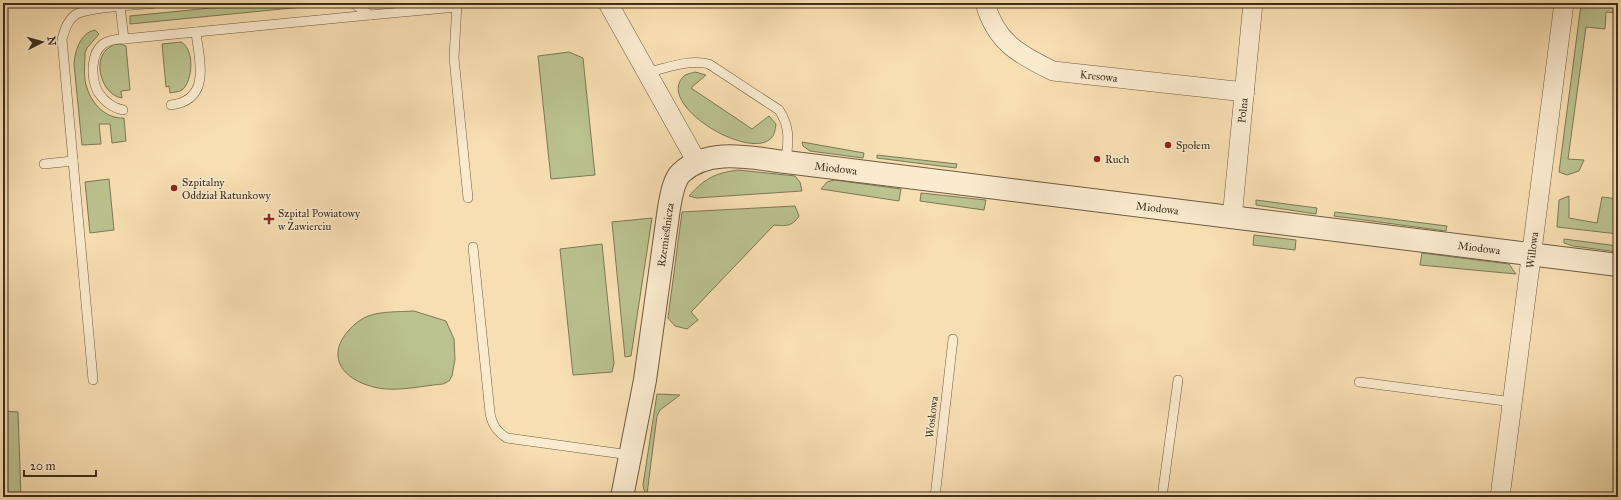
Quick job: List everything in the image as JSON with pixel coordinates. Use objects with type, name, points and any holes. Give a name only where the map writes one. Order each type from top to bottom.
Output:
[{"type":"street","points":[[608,3],[698,162]]},
{"type":"street","name":"Kresowa","points":[[985,3],[989,18],[1007,43],[1028,59],[1053,71],[1245,92]]},
{"type":"street","name":"Polna","points":[[1232,218],[1253,3]]},
{"type":"street","name":"Willowa","points":[[1500,497],[1564,3]]},
{"type":"street","name":"Miodowa","points":[[698,162],[734,156],[1618,265]]},
{"type":"street","name":"Rzemieślnicza","points":[[622,497],[632,455],[652,335],[669,208],[673,189],[680,174],[698,162]]},
{"type":"lane","points":[[93,380],[62,39],[66,25],[75,14],[87,10],[156,3]]},
{"type":"lane","points":[[353,3],[370,15]]},
{"type":"lane","points":[[123,110],[110,105],[98,92],[94,77],[93,66],[96,52],[101,45],[108,41],[457,5],[454,58],[468,198]]},
{"type":"lane","points":[[120,6],[124,39]]},
{"type":"lane","points":[[171,105],[181,104],[188,100],[198,89],[200,70],[196,32]]},
{"type":"lane","points":[[648,72],[690,62],[709,64],[779,110],[786,119],[788,134],[786,162]]},
{"type":"lane","points":[[44,164],[73,161]]},
{"type":"lane","points":[[473,247],[490,413],[495,428],[507,438],[632,455]]},
{"type":"lane","name":"Woskowa","points":[[935,497],[953,339]]},
{"type":"lane","points":[[1162,497],[1178,380]]},
{"type":"lane","points":[[1359,382],[1513,402]]},
{"type":"green space","points":[[261,3],[333,4],[130,24],[130,16]]},
{"type":"green space","points":[[1587,4],[1618,8],[1618,13],[1606,12],[1605,29],[1586,27],[1568,159],[1584,160],[1579,171],[1567,175],[1559,172],[1580,12],[1581,7]]},
{"type":"green space","points":[[95,30],[99,34],[87,48],[85,53],[86,84],[89,94],[96,105],[111,116],[124,118],[126,141],[112,143],[110,124],[99,124],[101,144],[82,145],[74,64],[79,43],[86,35]]},
{"type":"green space","points":[[181,42],[189,51],[191,65],[190,73],[186,86],[182,90],[170,93],[169,86],[166,87],[162,44]]},
{"type":"green space","points":[[114,44],[126,46],[130,90],[121,91],[122,98],[115,96],[109,91],[102,78],[100,70],[102,56],[106,50]]},
{"type":"green space","points":[[569,52],[583,58],[595,175],[551,179],[538,56]]},
{"type":"green space","points":[[695,72],[706,75],[691,88],[752,129],[769,116],[776,124],[772,137],[769,140],[757,144],[741,141],[723,135],[706,125],[691,113],[681,100],[678,87],[684,76]]},
{"type":"green space","points":[[802,142],[864,153],[863,158],[810,151],[803,146]]},
{"type":"green space","points":[[877,155],[957,164],[956,168],[877,158]]},
{"type":"green space","points":[[738,170],[795,176],[800,182],[802,191],[696,198],[689,196],[710,178],[723,173]]},
{"type":"green space","points":[[109,179],[114,230],[90,233],[85,182]]},
{"type":"green space","points":[[834,180],[901,189],[899,201],[821,189],[827,182]]},
{"type":"green space","points":[[921,193],[986,200],[984,210],[920,201]]},
{"type":"green space","points":[[1569,196],[1569,218],[1597,223],[1602,197],[1618,199],[1618,234],[1557,227],[1559,200]]},
{"type":"green space","points":[[1256,200],[1317,208],[1316,214],[1256,205]]},
{"type":"green space","points":[[795,206],[799,216],[796,220],[788,225],[774,225],[691,312],[698,320],[687,329],[675,326],[668,318],[682,212]]},
{"type":"green space","points":[[1335,212],[1447,226],[1446,231],[1334,216]]},
{"type":"green space","points":[[652,218],[631,356],[625,357],[612,222]]},
{"type":"green space","points":[[1254,235],[1296,240],[1295,250],[1253,245]]},
{"type":"green space","points":[[1564,239],[1618,246],[1618,252],[1573,246],[1564,243]]},
{"type":"green space","points":[[602,244],[614,363],[612,372],[573,375],[560,249]]},
{"type":"green space","points":[[1422,253],[1509,264],[1516,274],[1420,265]]},
{"type":"green space","points":[[414,311],[446,321],[454,339],[455,359],[452,376],[449,381],[443,384],[414,388],[385,389],[376,388],[358,381],[344,370],[338,356],[339,347],[342,339],[355,324],[365,317],[373,314]]},
{"type":"green space","points":[[657,394],[680,395],[660,410],[657,416],[647,494],[643,485]]},
{"type":"green space","points":[[3,411],[18,412],[21,497],[3,497]]},
{"type":"place","name":"Społem","points":[[1168,145]]},
{"type":"place","name":"Ruch","points":[[1097,159]]},
{"type":"place","name":"Szpitalny Oddział Ratunkowy","points":[[174,188]]},
{"type":"place","name":"Szpital Powiatowy w Zawierciu","points":[[269,219]]}]
